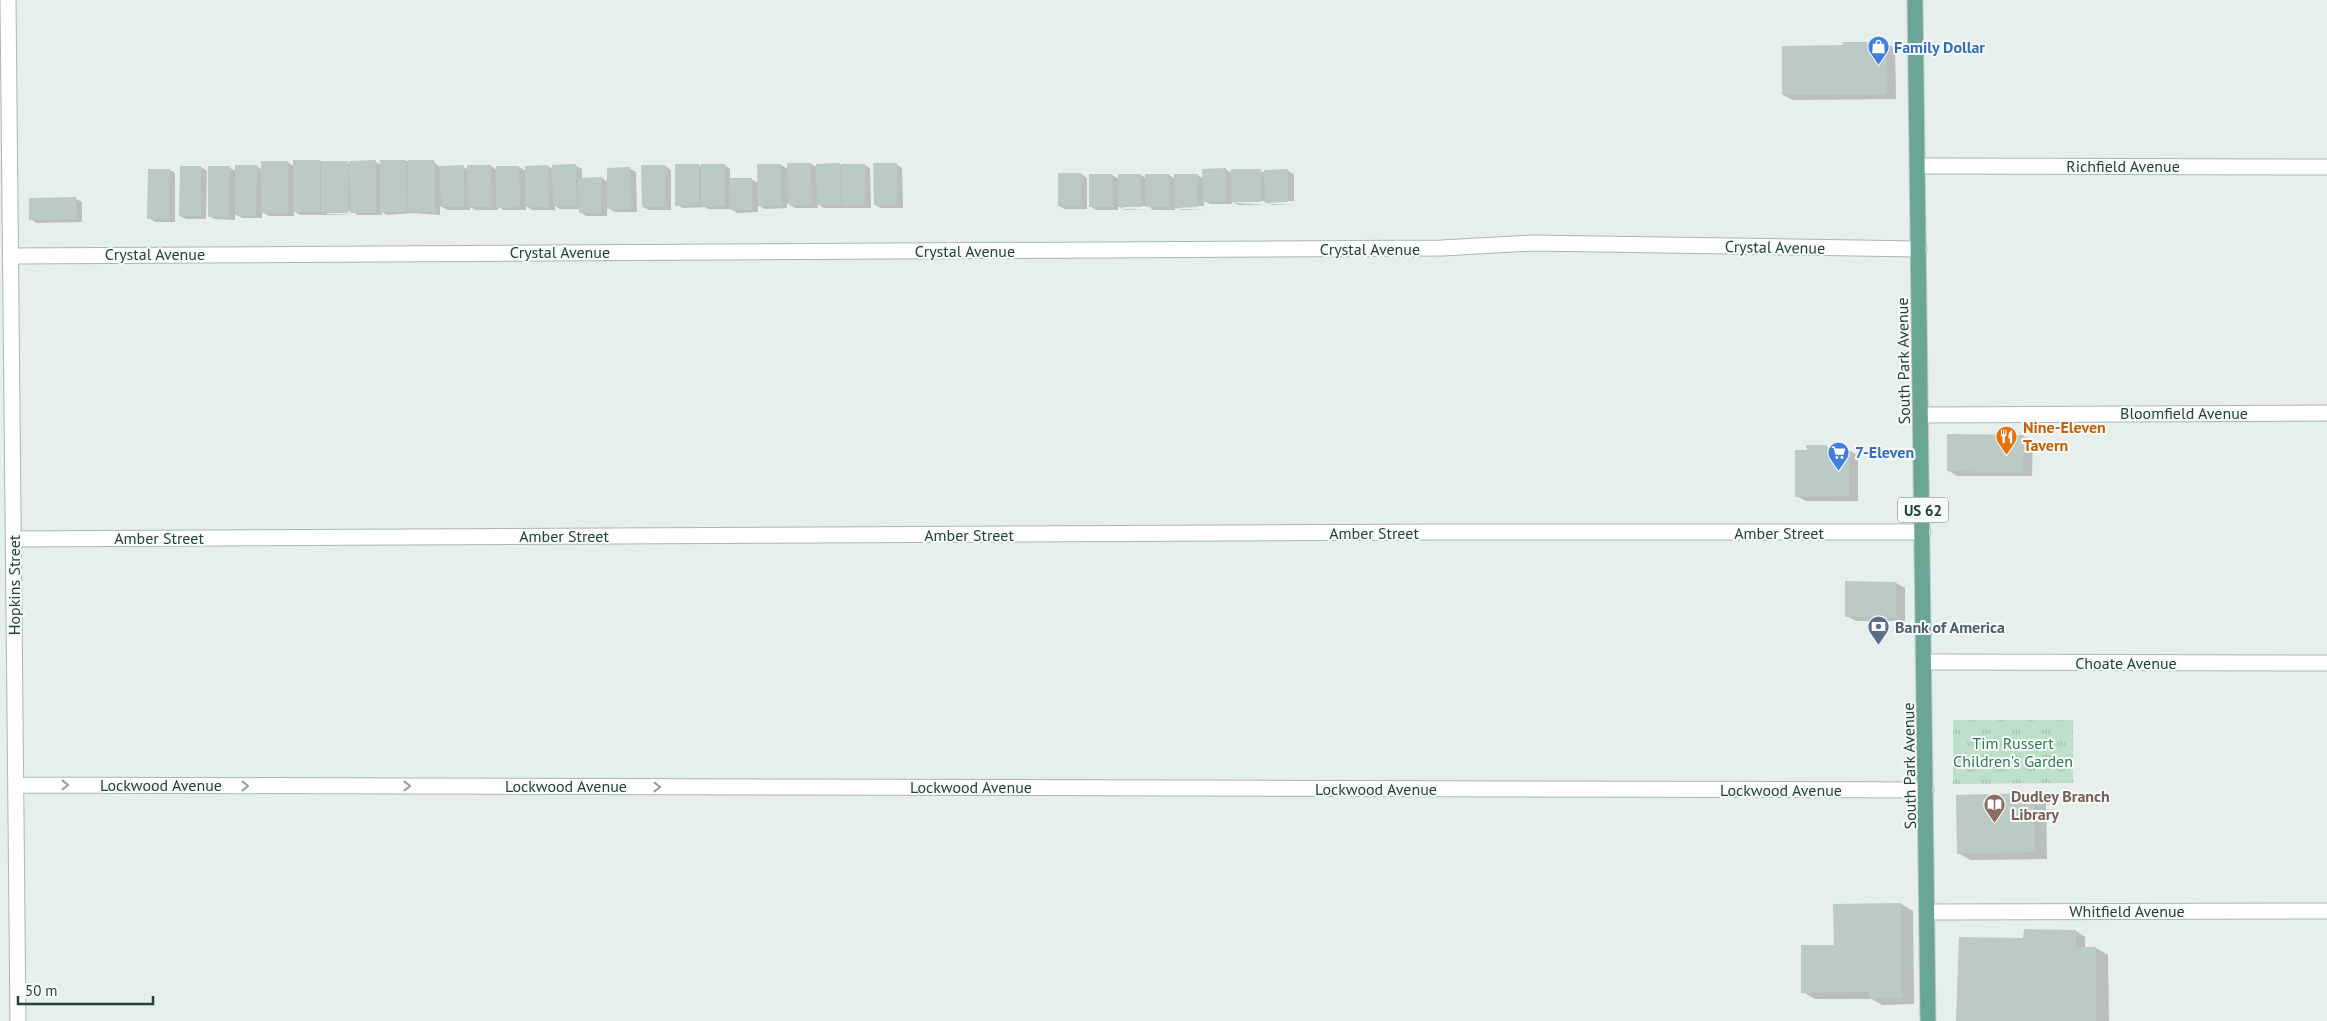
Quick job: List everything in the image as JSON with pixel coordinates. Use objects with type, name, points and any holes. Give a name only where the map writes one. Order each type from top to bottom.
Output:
[{"type":"main road","name":"South Park Avenue","points":[[1915,0],[1920,250],[1928,1021]]},
{"type":"street","name":"Hopkins Street","points":[[8,0],[18,1021]]},
{"type":"street","name":"Richfield Avenue","points":[[1918,166],[2327,167]]},
{"type":"street","name":"Crystal Avenue","points":[[11,256],[1442,248],[1532,243],[1920,250]]},
{"type":"street","name":"Bloomfield Avenue","points":[[1922,414],[2327,413]]},
{"type":"street","name":"Amber Street","points":[[14,539],[1425,532],[1923,532]]},
{"type":"street","name":"Choate Avenue","points":[[1925,662],[2327,663]]},
{"type":"street","name":"Lockwood Avenue","points":[[16,785],[1926,790]]},
{"type":"street","name":"Whitfield Avenue","points":[[1928,912],[2327,911]]},
{"type":"green space","name":"Tim Russert Children's Garden","points":[[1953,720],[2073,720],[2073,783],[1953,784]]},
{"type":"building","points":[[1842,42],[1886,42],[1887,95],[1782,95],[1782,46],[1843,45]]},
{"type":"building","points":[[293,160],[320,160],[320,212],[293,212]]},
{"type":"building","points":[[376,160],[376,213],[350,213],[349,161]]},
{"type":"building","points":[[380,160],[406,160],[407,212],[380,212]]},
{"type":"building","points":[[408,160],[434,160],[435,212],[408,212]]},
{"type":"building","points":[[261,161],[288,161],[288,213],[261,213]]},
{"type":"building","points":[[321,161],[348,161],[348,213],[321,213]]},
{"type":"building","points":[[787,163],[811,163],[812,205],[788,205]]},
{"type":"building","points":[[840,163],[841,205],[817,205],[816,164]]},
{"type":"building","points":[[873,163],[897,163],[897,205],[874,205]]},
{"type":"building","points":[[576,164],[577,206],[553,206],[552,165]]},
{"type":"building","points":[[675,164],[699,164],[699,205],[675,206]]},
{"type":"building","points":[[701,164],[725,164],[725,206],[701,206]]},
{"type":"building","points":[[757,164],[781,164],[782,206],[758,206]]},
{"type":"building","points":[[841,164],[865,164],[865,205],[842,206]]},
{"type":"building","points":[[235,165],[257,165],[256,216],[235,215]]},
{"type":"building","points":[[464,165],[464,207],[441,207],[440,166]]},
{"type":"building","points":[[467,165],[491,165],[492,207],[468,207]]},
{"type":"building","points":[[548,165],[549,207],[525,207],[525,166]]},
{"type":"building","points":[[641,165],[665,165],[666,207],[642,207]]},
{"type":"building","points":[[180,166],[201,166],[201,216],[179,216]]},
{"type":"building","points":[[208,166],[230,166],[229,217],[208,217]]},
{"type":"building","points":[[496,166],[519,166],[520,207],[496,208]]},
{"type":"building","points":[[630,167],[631,209],[607,209],[607,168]]},
{"type":"building","points":[[1226,168],[1226,202],[1203,202],[1202,169]]},
{"type":"building","points":[[148,169],[170,169],[169,219],[147,219]]},
{"type":"building","points":[[1231,169],[1261,169],[1261,202],[1231,202]]},
{"type":"building","points":[[1288,169],[1288,202],[1265,203],[1264,170]]},
{"type":"building","points":[[1058,173],[1081,173],[1082,206],[1058,206]]},
{"type":"building","points":[[1089,174],[1112,174],[1113,207],[1089,207]]},
{"type":"building","points":[[1118,174],[1141,174],[1142,207],[1118,207]]},
{"type":"building","points":[[1145,174],[1169,174],[1170,207],[1146,207]]},
{"type":"building","points":[[1174,174],[1198,174],[1198,207],[1174,208]]},
{"type":"building","points":[[602,177],[601,213],[579,213],[578,178]]},
{"type":"building","points":[[729,178],[752,178],[752,210],[730,210]]},
{"type":"building","points":[[76,197],[77,219],[29,220],[29,198]]},
{"type":"building","points":[[1947,434],[2024,435],[2023,472],[1947,471]]},
{"type":"building","points":[[1806,445],[1826,445],[1826,449],[1849,449],[1849,496],[1795,497],[1795,450],[1807,450]]},
{"type":"building","points":[[1845,581],[1896,582],[1896,617],[1845,617]]},
{"type":"building","name":"Dudley Branch Library","points":[[2034,793],[2035,852],[1957,854],[1956,795]]},
{"type":"building","points":[[1901,903],[1902,998],[1869,998],[1869,992],[1801,993],[1801,945],[1834,945],[1833,904]]},
{"type":"building","points":[[2024,929],[2076,930],[2076,947],[2096,947],[2096,1021],[1956,1021],[1959,937],[2023,938]]},
{"type":"place","name":"Family Dollar","points":[[1878,66]]},
{"type":"place","name":"Nine-Eleven Tavern","points":[[2007,455]]},
{"type":"place","name":"7-Eleven","points":[[1839,471]]},
{"type":"place","name":"Bank of America","points":[[1879,646]]},
{"type":"place","name":"Dudley Branch Library","points":[[1995,824]]}]
